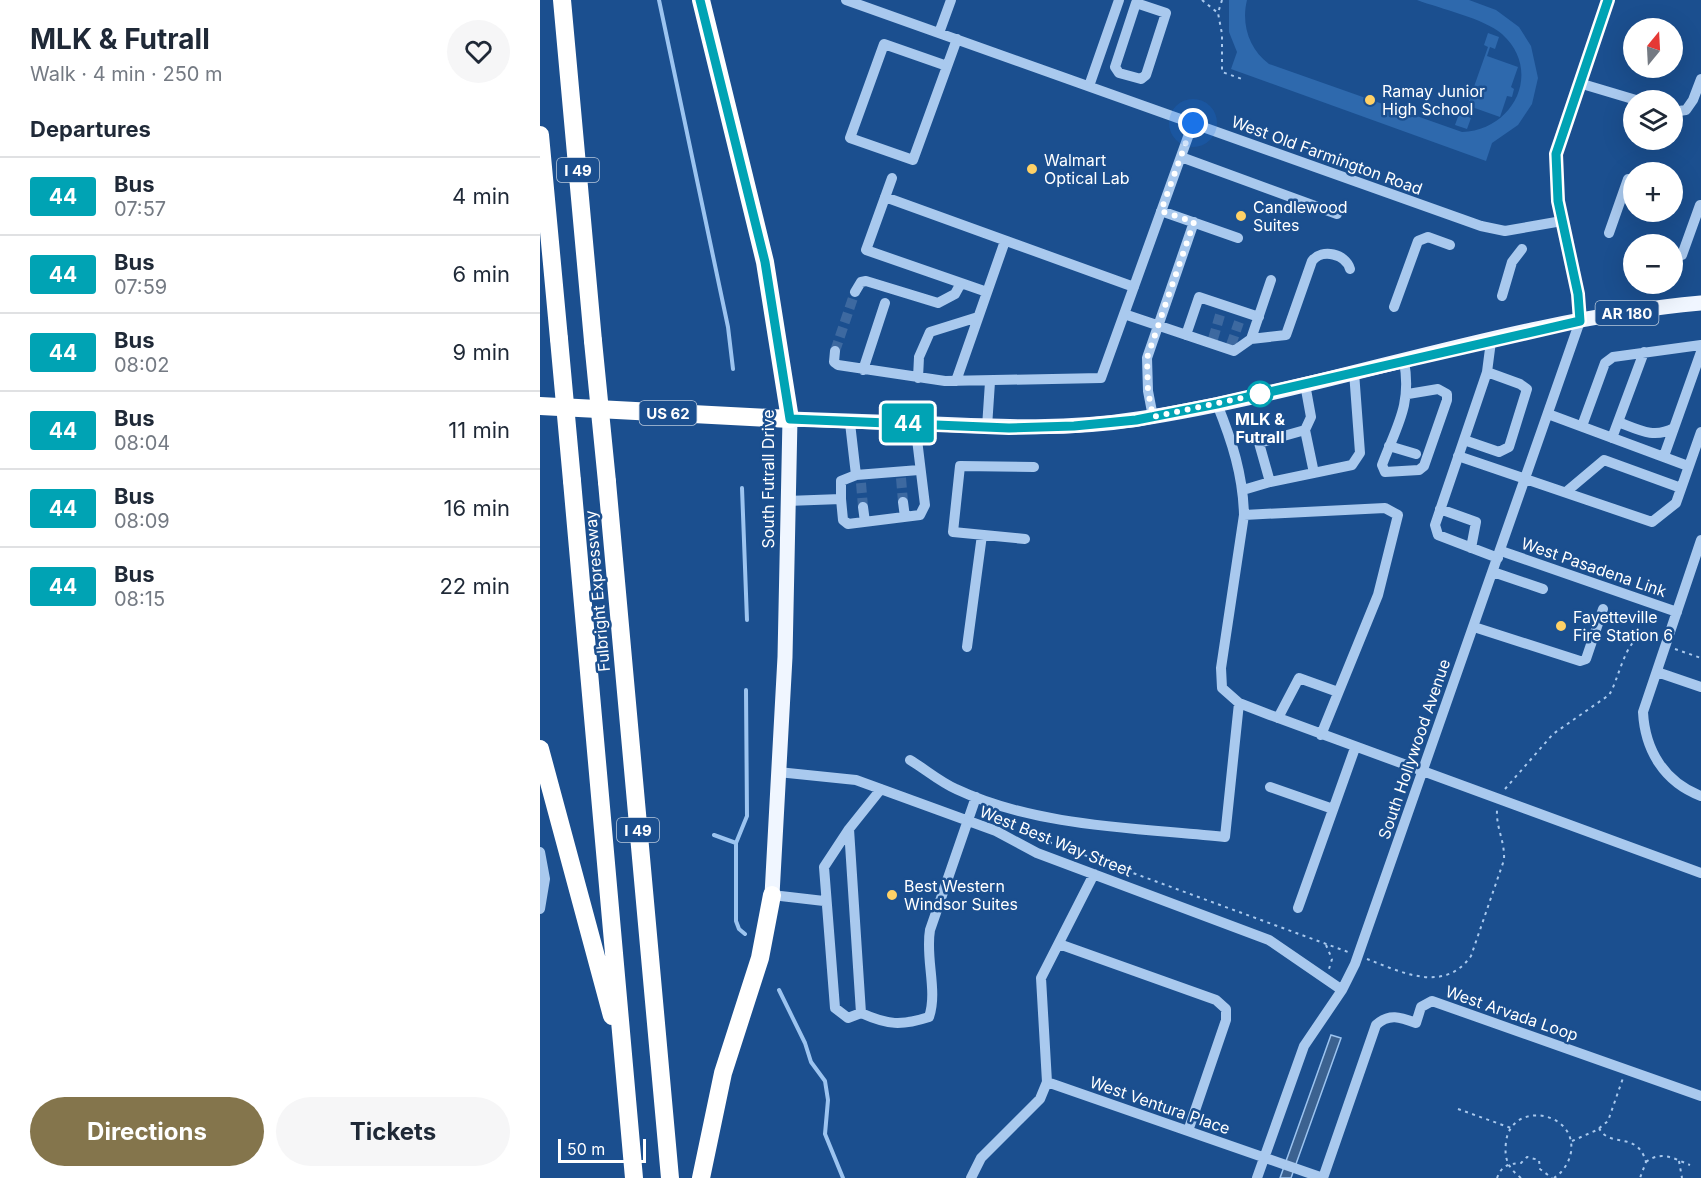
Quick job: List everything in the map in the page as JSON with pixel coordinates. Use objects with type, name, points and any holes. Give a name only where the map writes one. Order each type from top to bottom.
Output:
[{"type":"highway","name":"Fulbright Expressway","points":[[562,0],[670,1178]]},
{"type":"highway","name":"South Futrall Drive","points":[[700,0],[765,262],[790,419]]},
{"type":"highway","name":"Fulbright Expressway","points":[[540,135],[634,1178]]},
{"type":"highway","name":"US 62","points":[[540,406],[790,419]]},
{"type":"highway","points":[[540,749],[625,1065]]},
{"type":"highway","points":[[701,1178],[723,1073],[760,958],[772,895]]},
{"type":"main road","name":"AR 180","points":[[790,419],[987,427],[1074,426],[1153,417],[1580,321],[1701,303]]},
{"type":"main road","name":"South Futrall Drive","points":[[772,895],[785,657],[790,419]]},
{"type":"street","name":"West Old Farmington Road","points":[[846,0],[862,3],[939,33],[1481,226],[1505,231],[1563,221]]},
{"type":"street","points":[[939,33],[951,0]]},
{"type":"street","points":[[1089,86],[1119,0]]},
{"type":"street","points":[[1580,321],[1578,294],[1555,176],[1556,154],[1608,0]]},
{"type":"street","points":[[1136,1],[1166,13],[1146,75],[1141,79],[1119,73],[1115,67],[1136,1]]},
{"type":"street","points":[[947,66],[884,44],[850,138],[913,160],[957,39]]},
{"type":"street","points":[[1104,43],[1120,48]]},
{"type":"street","points":[[1121,98],[1128,77]]},
{"type":"street","points":[[1683,110],[1686,110],[1693,100],[1701,79]]},
{"type":"street","points":[[1579,83],[1623,96]]},
{"type":"street","points":[[835,351],[834,362],[838,365],[918,378],[990,382],[1101,378],[1193,123]]},
{"type":"street","points":[[1181,157],[1337,214]]},
{"type":"street","points":[[892,178],[866,250],[987,292]]},
{"type":"street","points":[[1609,233],[1623,193]]},
{"type":"street","points":[[885,197],[1134,287]]},
{"type":"street","points":[[1683,252],[1700,205]]},
{"type":"street","points":[[1161,211],[1238,238]]},
{"type":"street","points":[[1153,417],[1148,391],[1147,358],[1194,222]]},
{"type":"street","points":[[1395,307],[1418,241],[1428,237],[1450,245]]},
{"type":"street","points":[[956,381],[1005,241]]},
{"type":"street","points":[[1502,296],[1512,262],[1522,249]]},
{"type":"street","points":[[1124,314],[1230,347],[1234,351],[1251,339],[1286,334],[1315,257],[1325,253],[1342,258],[1350,270]]},
{"type":"street","points":[[1251,339],[1271,280]]},
{"type":"street","points":[[855,292],[861,282],[866,281],[938,303],[955,294],[961,283]]},
{"type":"street","points":[[1186,335],[1199,297],[1240,317],[1259,317]]},
{"type":"street","points":[[863,370],[885,303]]},
{"type":"street","points":[[918,378],[919,357],[930,332],[978,317]]},
{"type":"street","name":"South Hollywood Avenue","points":[[1257,1178],[1304,1046],[1342,990],[1355,964],[1580,321]]},
{"type":"street","points":[[1471,548],[1476,522],[1440,509],[1487,372],[1491,341]]},
{"type":"street","points":[[1582,426],[1605,363],[1613,357],[1701,345]]},
{"type":"street","points":[[1612,438],[1644,352]]},
{"type":"street","points":[[1664,456],[1701,352]]},
{"type":"street","points":[[1404,361],[1408,394],[1382,465],[1385,472],[1419,470],[1424,466],[1447,394],[1438,389],[1408,394]]},
{"type":"street","points":[[1243,490],[1352,465],[1360,453],[1354,372]]},
{"type":"street","points":[[1464,440],[1499,452],[1509,447],[1527,389],[1520,384],[1487,372]]},
{"type":"street","points":[[987,427],[990,382]]},
{"type":"street","points":[[1305,384],[1311,417],[1305,430],[1314,473]]},
{"type":"street","points":[[1217,404],[1234,445],[1243,490],[1244,515],[1221,668],[1222,688],[1239,703],[1321,735],[1701,873]]},
{"type":"street","points":[[1548,414],[1688,466]]},
{"type":"street","points":[[1618,422],[1651,435],[1664,434],[1674,428]]},
{"type":"street","points":[[850,423],[859,478]]},
{"type":"street","points":[[915,423],[925,505],[920,515],[848,524],[843,520],[841,481],[919,470]]},
{"type":"street","points":[[1270,482],[1259,443],[1305,430]]},
{"type":"street","points":[[1458,456],[1652,522],[1676,503],[1701,432]]},
{"type":"street","points":[[1389,446],[1416,454]]},
{"type":"street","points":[[1566,492],[1604,460],[1681,488]]},
{"type":"street","points":[[1025,539],[953,532],[960,466],[1034,467]]},
{"type":"street","points":[[787,501],[841,499]]},
{"type":"street","points":[[903,502],[905,517]]},
{"type":"street","points":[[863,507],[865,522]]},
{"type":"street","points":[[1244,515],[1385,508],[1398,515],[1378,595],[1321,735]]},
{"type":"street","name":"West Pasadena Link","points":[[1440,509],[1435,525],[1438,535],[1471,548],[1500,555],[1677,612]]},
{"type":"street","points":[[967,647],[982,535]]},
{"type":"street","points":[[1701,540],[1643,712],[1644,731],[1654,758],[1669,777],[1701,796]]},
{"type":"street","points":[[1493,572],[1543,589]]},
{"type":"street","points":[[1474,627],[1580,661],[1586,659],[1603,609]]},
{"type":"street","points":[[1657,672],[1701,687]]},
{"type":"street","points":[[1278,718],[1299,678],[1338,692]]},
{"type":"street","points":[[910,760],[955,789],[976,797],[1064,820],[1225,837],[1239,703]]},
{"type":"street","points":[[1298,908],[1355,748]]},
{"type":"street","name":"West Best Way Street","points":[[778,772],[856,780],[969,821],[1007,836],[1037,853],[1269,940],[1342,990]]},
{"type":"street","points":[[1270,787],[1333,809]]},
{"type":"street","points":[[881,789],[849,829],[824,867],[824,901],[835,1008],[848,1018],[861,1013],[886,1024],[914,1022],[929,1017],[932,1007],[928,944],[930,930],[976,797]]},
{"type":"street","points":[[849,829],[861,1013]]},
{"type":"street","points":[[540,852],[545,879],[540,909]]},
{"type":"street","points":[[971,1178],[981,1158],[1040,1099],[1047,1082],[1039,987],[1041,978],[1094,874]]},
{"type":"street","points":[[772,895],[824,901]]},
{"type":"street","points":[[1059,944],[1216,1000],[1226,1009],[1226,1020],[1188,1131]]},
{"type":"street","name":"West Arvada Loop","points":[[1264,1157],[1323,1178],[1376,1024],[1383,1018],[1402,1018],[1416,1023],[1421,1007],[1432,1001],[1701,1096]]},
{"type":"street","name":"West Ventura Place","points":[[1047,1082],[1264,1157]]},
{"type":"path","points":[[1202,0],[1218,13]]},
{"type":"path","points":[[1222,0],[1218,13],[1222,34],[1222,72],[1245,80]]},
{"type":"path","points":[[1326,945],[1332,959],[1327,971]]},
{"type":"path","points":[[1572,1141],[1599,1128],[1608,1120],[1626,1069]]},
{"type":"path","points":[[1458,1109],[1511,1128]]},
{"type":"path","points":[[1497,1178],[1501,1168],[1508,1164],[1521,1164],[1527,1157],[1539,1160],[1540,1169],[1553,1178],[1564,1169],[1570,1158],[1572,1141],[1564,1126],[1543,1115],[1522,1118],[1511,1128],[1505,1148],[1508,1164],[1521,1178]]},
{"type":"path","points":[[1599,1128],[1608,1137],[1636,1144],[1646,1161]]},
{"type":"path","points":[[1640,1178],[1646,1161],[1655,1155],[1690,1165]]},
{"type":"path","points":[[1679,1161],[1682,1178]]},
{"type":"shaded area","points":[[1229,0],[1247,0],[1245,18],[1248,35],[1256,51],[1269,64],[1462,132],[1480,129],[1496,121],[1508,110],[1517,96],[1521,81],[1520,65],[1514,49],[1502,34],[1484,23],[1417,0],[1469,0],[1496,10],[1519,27],[1531,46],[1538,78],[1532,104],[1518,125],[1492,143],[1486,161],[1231,69],[1237,52],[1229,32]]},
{"type":"shaded area","points":[[1488,33],[1499,37],[1495,49],[1490,47],[1487,56],[1518,67],[1511,87],[1514,89],[1512,97],[1507,96],[1500,117],[1469,106],[1466,116],[1471,118],[1467,129],[1455,125],[1459,114],[1464,115],[1488,47],[1484,45]]},
{"type":"shaded area","points":[[1331,1035],[1341,1038],[1291,1178],[1280,1178]]},
{"type":"waterway","points":[[659,0],[728,327],[733,369]]},
{"type":"waterway","points":[[742,488],[747,620]]},
{"type":"waterway","points":[[745,934],[739,929],[736,921],[736,843],[747,816],[746,690]]},
{"type":"waterway","points":[[714,835],[736,843]]},
{"type":"waterway","points":[[779,990],[805,1043],[811,1062],[825,1081],[828,1100],[825,1134],[843,1178]]},
{"type":"tunnel","points":[[835,351],[855,292]]},
{"type":"tunnel","points":[[1213,339],[1220,315]]},
{"type":"tunnel","points":[[1231,345],[1239,322]]},
{"type":"tunnel","points":[[901,478],[903,502]]},
{"type":"tunnel","points":[[861,483],[863,507]]},
{"type":"bus line","name":"44","points":[[700,0],[765,262],[790,419],[1009,428],[1074,426],[1153,417],[1580,321],[1578,294],[1558,201],[1555,176],[1556,154],[1608,0]]},
{"type":"place","name":"Ramay Junior High School","points":[[1370,100]]},
{"type":"place","name":"Walmart Optical Lab","points":[[1032,169]]},
{"type":"place","name":"Candlewood Suites","points":[[1241,216]]},
{"type":"place","name":"MLK & Futrall","points":[[1260,394]]},
{"type":"place","name":"Fayetteville Fire Station 6","points":[[1561,626]]},
{"type":"place","name":"Best Western Windsor Suites","points":[[892,895]]},
{"type":"route","points":[[1193,123],[1161,211],[1194,222],[1147,358],[1148,391],[1153,417],[1260,394]]}]
